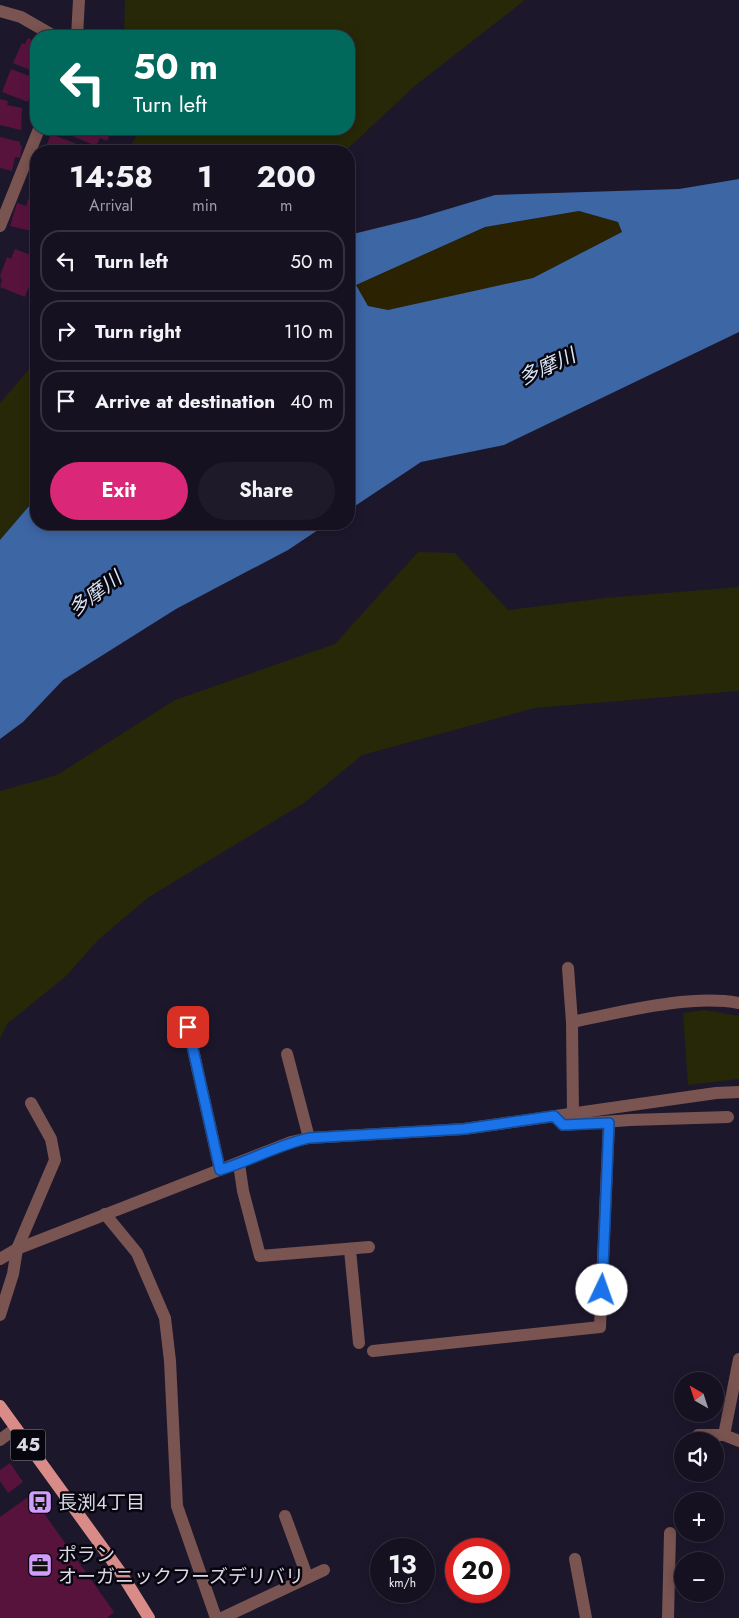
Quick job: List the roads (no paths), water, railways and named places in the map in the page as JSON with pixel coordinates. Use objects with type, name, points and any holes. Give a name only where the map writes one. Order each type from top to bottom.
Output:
[{"type":"main road","name":"45","points":[[0,1406],[121,1573],[149,1618]]},
{"type":"street","points":[[77,30],[79,0]]},
{"type":"street","points":[[0,11],[21,17],[44,30]]},
{"type":"street","points":[[0,226],[30,151]]},
{"type":"street","points":[[568,968],[572,1022],[573,1113]]},
{"type":"street","points":[[572,1022],[646,1008],[718,999],[739,1002]]},
{"type":"street","points":[[188,1027],[220,1170]]},
{"type":"street","points":[[287,1054],[309,1138]]},
{"type":"street","points":[[0,1259],[17,1249],[239,1164],[291,1142],[309,1138],[464,1129],[739,1092]]},
{"type":"street","points":[[0,1315],[14,1274],[17,1249],[54,1160],[50,1139],[31,1102]]},
{"type":"street","points":[[554,1116],[563,1125],[630,1120],[728,1117]]},
{"type":"street","points":[[373,1351],[600,1327],[609,1123]]},
{"type":"street","points":[[239,1164],[243,1191],[260,1256],[369,1247]]},
{"type":"street","points":[[106,1214],[137,1253],[165,1318],[170,1361],[177,1506],[216,1618]]},
{"type":"street","points":[[350,1250],[358,1343]]},
{"type":"street","points":[[739,1359],[724,1435],[739,1441]]},
{"type":"street","points":[[0,1440],[16,1428]]},
{"type":"street","points":[[285,1516],[307,1576]]},
{"type":"street","points":[[668,1618],[670,1532]]},
{"type":"street","points":[[575,1560],[586,1618]]},
{"type":"street","points":[[222,1618],[307,1576],[324,1570]]},
{"type":"water","name":"多摩川","points":[[739,179],[739,332],[504,445],[421,462],[355,506],[355,234],[418,218],[495,195],[679,189]],"holes":[[[579,211],[618,222],[622,232],[533,278],[388,310],[368,306],[356,285],[485,227]]]},
{"type":"water","name":"多摩川","points":[[30,505],[30,530],[318,530],[288,550],[176,609],[63,680],[23,722],[0,739],[0,540]]},
{"type":"place","name":"長渕４丁目","points":[[40,1502]]},
{"type":"place","name":"ポラン オーガニックフーズデリバリ","points":[[40,1565]]}]
